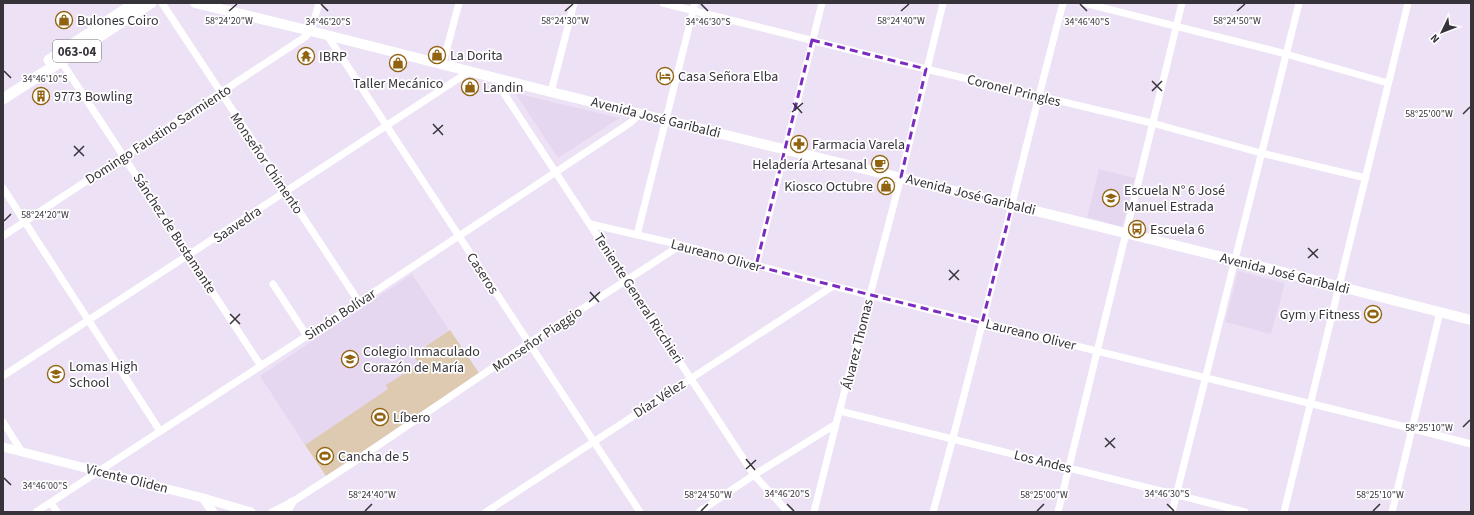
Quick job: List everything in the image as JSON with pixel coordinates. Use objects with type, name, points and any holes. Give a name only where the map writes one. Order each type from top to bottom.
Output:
[{"type":"main road","name":"063-04","points":[[3,90],[135,3]]},
{"type":"main road","name":"063-04","points":[[3,99],[151,3]]},
{"type":"main road","name":"Avenida José Garibaldi","points":[[195,3],[327,34],[551,92],[901,177],[1471,320]]},
{"type":"street","name":"Monseñor Chimento","points":[[162,3],[220,93],[360,302]]},
{"type":"street","points":[[311,31],[320,3]]},
{"type":"street","points":[[443,64],[459,3]]},
{"type":"street","points":[[551,92],[574,3]]},
{"type":"street","name":"Coronel Pringles","points":[[663,3],[926,69],[1152,123],[1366,178]]},
{"type":"street","points":[[637,235],[667,120],[695,3]]},
{"type":"street","points":[[756,266],[822,3]]},
{"type":"street","name":"Álvarez Thomas","points":[[814,512],[901,177],[943,3]]},
{"type":"street","points":[[934,512],[1063,3]]},
{"type":"street","points":[[1084,3],[1286,54],[1388,83]]},
{"type":"street","points":[[1058,512],[1182,3]]},
{"type":"street","points":[[1172,512],[1299,3]]},
{"type":"street","points":[[1284,512],[1408,3]]},
{"type":"street","name":"Domingo Faustino Sarmiento","points":[[3,236],[305,37],[311,31]]},
{"type":"street","name":"Caseros","points":[[327,34],[640,512]]},
{"type":"street","name":"Sánchez de Bustamante","points":[[61,61],[261,366]]},
{"type":"street","name":"Saavedra","points":[[3,376],[470,71]]},
{"type":"street","name":"Teniente General Ricchieri","points":[[499,78],[501,89],[754,475],[788,512]]},
{"type":"street","name":"Simón Bolívar","points":[[36,512],[360,302],[630,123],[641,113]]},
{"type":"street","points":[[3,188],[160,431]]},
{"type":"street","name":"Laureano Oliver","points":[[590,224],[681,245],[833,286],[1097,350],[1471,444]]},
{"type":"street","name":"Monseñor Piaggio","points":[[272,512],[292,502],[398,433],[529,343],[681,245]]},
{"type":"street","points":[[273,284],[307,336]]},
{"type":"street","name":"Díaz Vélez","points":[[486,512],[496,509],[594,441],[833,286]]},
{"type":"street","points":[[1392,512],[1440,312]]},
{"type":"street","name":"Los Andes","points":[[840,411],[1245,512]]},
{"type":"street","points":[[3,422],[22,452]]},
{"type":"street","points":[[699,512],[754,475],[836,424]]},
{"type":"street","name":"Vicente Oliden","points":[[3,447],[203,498],[250,512]]},
{"type":"street","points":[[203,498],[213,512]]},
{"type":"street","points":[[286,512],[292,502]]},
{"type":"street","points":[[51,503],[57,512]]},
{"type":"highlighted area","points":[[812,40],[926,69],[901,177],[1012,205],[982,323],[756,266]]},
{"type":"shaded area","points":[[515,93],[620,118],[558,158]]},
{"type":"shaded area","name":"Escuela N° 6 José Manuel Estrada","points":[[1099,169],[1135,178],[1122,227],[1087,217]]},
{"type":"shaded area","points":[[1238,271],[1285,283],[1271,334],[1225,322]]},
{"type":"shaded area","name":"Colegio Inmaculado Corazón de María","points":[[412,274],[449,330],[414,355],[419,364],[387,385],[389,389],[305,445],[260,376]]},
{"type":"shaded area","name":"Líbero","points":[[450,330],[479,373],[326,476],[305,445],[388,389],[386,385],[419,364],[413,355]]},
{"type":"place","name":"Bulones Coiro","points":[[64,20]]},
{"type":"place","name":"La Dorita","points":[[437,55]]},
{"type":"place","name":"IBRP","points":[[306,56]]},
{"type":"place","name":"Taller Mecánico","points":[[398,63]]},
{"type":"place","name":"Casa Señora Elba","points":[[665,76]]},
{"type":"place","name":"Landin","points":[[470,87]]},
{"type":"place","name":"9773 Bowling","points":[[41,96]]},
{"type":"place","name":"Farmacia Varela","points":[[799,144]]},
{"type":"place","name":"Heladería Artesanal","points":[[880,164]]},
{"type":"place","name":"Kiosco Octubre","points":[[886,186]]},
{"type":"place","name":"Escuela N° 6 José Manuel Estrada","points":[[1111,198]]},
{"type":"place","name":"Escuela 6","points":[[1137,229]]},
{"type":"place","name":"Gym y Fitness","points":[[1373,314]]},
{"type":"place","name":"Colegio Inmaculado Corazón de María","points":[[350,359]]},
{"type":"place","name":"Lomas High School","points":[[56,374]]},
{"type":"place","name":"Líbero","points":[[380,417]]},
{"type":"place","name":"Cancha de 5","points":[[325,456]]}]
